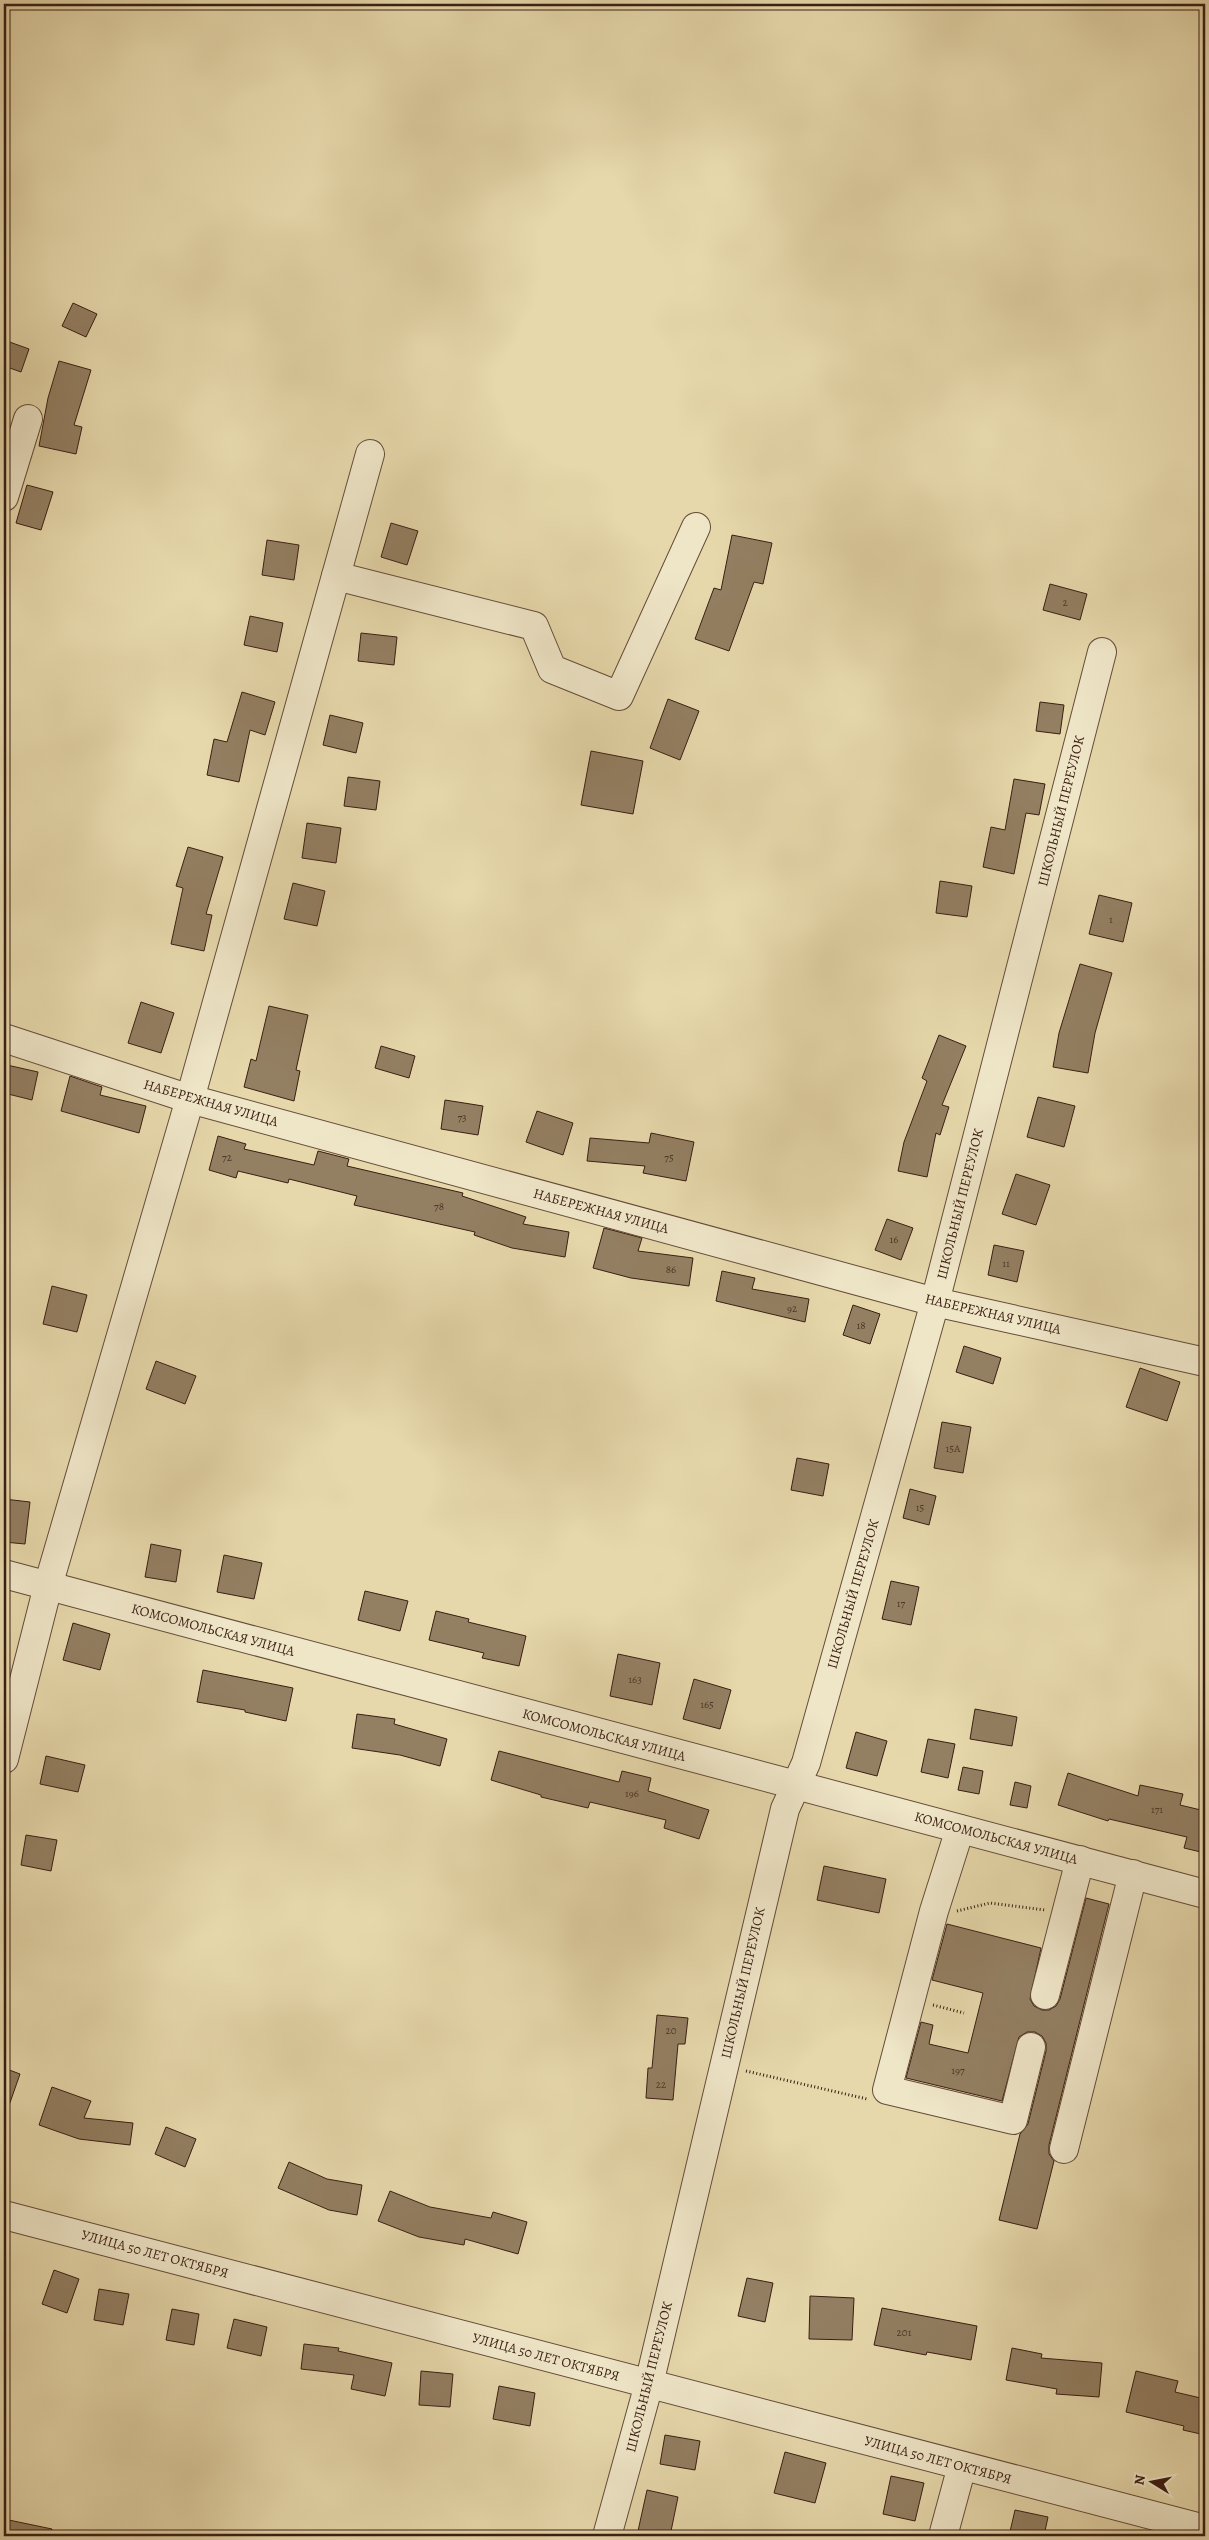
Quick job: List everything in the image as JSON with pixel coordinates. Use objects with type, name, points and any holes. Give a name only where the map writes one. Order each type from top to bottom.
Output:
[{"type":"street","points":[[4,498],[28,419]]},
{"type":"street","points":[[4,1759],[48,1586],[190,1099],[370,454]]},
{"type":"street","points":[[336,576],[534,626],[552,669],[619,696],[696,527]]},
{"type":"street","name":"ШКОЛЬНЫЙ ПЕРЕУЛОК","points":[[607,2536],[649,2384],[784,1809],[809,1753],[935,1302],[1102,652]]},
{"type":"street","name":"НАБЕРЕЖНАЯ УЛИЦА","points":[[4,1038],[190,1099],[935,1302],[1205,1362]]},
{"type":"street","name":"КОМСОМОЛЬСКАЯ УЛИЦА","points":[[4,1574],[1205,1894]]},
{"type":"street","points":[[960,1829],[934,1911],[886,2090],[1013,2120],[1031,2047]]},
{"type":"street","points":[[1045,1995],[1080,1860]]},
{"type":"street","points":[[1064,2149],[1133,1874]]},
{"type":"street","name":"УЛИЦА 50 ЛЕТ ОКТЯБРЯ","points":[[4,2215],[1205,2529]]},
{"type":"street","points":[[943,2536],[962,2466]]},
{"type":"path","points":[[934,1911],[964,1911],[990,1903],[1066,1913]]},
{"type":"path","points":[[911,2000],[964,2013]]},
{"type":"path","points":[[742,2070],[883,2102],[886,2090]]},
{"type":"building","points":[[73,303],[97,314],[86,337],[62,326]]},
{"type":"building","points":[[4,340],[29,349],[21,372],[4,366]]},
{"type":"building","points":[[59,361],[91,370],[74,425],[82,427],[76,454],[39,446],[48,398]]},
{"type":"building","points":[[27,485],[53,492],[41,530],[16,523]]},
{"type":"building","points":[[391,523],[418,531],[407,565],[381,557]]},
{"type":"building","points":[[732,535],[772,543],[763,584],[754,582],[729,651],[695,639],[714,588],[721,590]]},
{"type":"building","points":[[267,540],[299,545],[294,580],[262,575]]},
{"type":"building","points":[[1050,584],[1087,594],[1080,620],[1043,610]]},
{"type":"building","points":[[250,616],[283,623],[277,652],[244,645]]},
{"type":"building","points":[[361,633],[397,637],[394,665],[358,661]]},
{"type":"building","points":[[242,692],[275,702],[265,735],[250,730],[239,782],[207,775],[214,739],[227,742]]},
{"type":"building","points":[[668,699],[699,711],[680,760],[650,748]]},
{"type":"building","points":[[1040,702],[1064,705],[1060,734],[1036,731]]},
{"type":"building","points":[[330,715],[363,723],[356,753],[323,745]]},
{"type":"building","points":[[591,751],[643,761],[633,814],[581,805]]},
{"type":"building","points":[[348,777],[380,781],[376,810],[344,806]]},
{"type":"building","points":[[1014,779],[1045,784],[1039,815],[1026,813],[1014,874],[983,867],[991,827],[1005,830]]},
{"type":"building","points":[[307,823],[341,828],[336,863],[302,858]]},
{"type":"building","points":[[188,847],[223,857],[206,914],[212,915],[204,951],[171,944],[183,888],[176,886]]},
{"type":"building","points":[[940,881],[972,886],[967,917],[936,913]]},
{"type":"building","points":[[293,883],[325,891],[317,926],[284,919]]},
{"type":"building","points":[[1099,895],[1132,903],[1123,942],[1089,934]]},
{"type":"building","points":[[1080,964],[1112,973],[1095,1033],[1088,1073],[1053,1067],[1059,1033]]},
{"type":"building","points":[[141,1002],[174,1013],[161,1053],[128,1043]]},
{"type":"building","points":[[269,1006],[308,1015],[296,1070],[300,1071],[294,1101],[244,1087],[251,1059],[256,1061]]},
{"type":"building","points":[[939,1035],[966,1046],[942,1105],[949,1107],[940,1135],[936,1133],[927,1177],[898,1171],[904,1142],[927,1081],[922,1078]]},
{"type":"building","points":[[381,1046],[415,1056],[409,1078],[375,1068]]},
{"type":"building","points":[[7,1065],[38,1072],[32,1100],[4,1093]]},
{"type":"building","points":[[70,1076],[102,1087],[100,1095],[146,1106],[139,1133],[61,1111]]},
{"type":"building","points":[[1038,1097],[1075,1106],[1064,1147],[1027,1137]]},
{"type":"building","points":[[445,1100],[483,1106],[478,1135],[441,1129]]},
{"type":"building","points":[[537,1111],[573,1123],[563,1155],[526,1142]]},
{"type":"building","points":[[651,1133],[694,1142],[686,1181],[643,1173],[645,1166],[587,1161],[590,1138],[649,1143]]},
{"type":"building","points":[[218,1136],[246,1144],[244,1149],[314,1165],[318,1151],[349,1159],[347,1166],[463,1193],[462,1196],[526,1217],[523,1224],[569,1232],[565,1257],[512,1248],[474,1235],[475,1232],[354,1205],[357,1196],[289,1179],[288,1183],[238,1171],[236,1178],[209,1170]]},
{"type":"building","points":[[1016,1174],[1050,1185],[1036,1225],[1002,1214]]},
{"type":"building","points":[[887,1219],[913,1228],[901,1260],[875,1250]]},
{"type":"building","points":[[604,1228],[642,1238],[638,1251],[693,1258],[689,1286],[631,1278],[593,1268]]},
{"type":"building","points":[[994,1245],[1024,1251],[1017,1282],[988,1275]]},
{"type":"building","points":[[722,1271],[755,1278],[752,1289],[809,1299],[805,1322],[716,1301]]},
{"type":"building","points":[[52,1286],[87,1295],[77,1332],[43,1324]]},
{"type":"building","points":[[853,1305],[880,1314],[870,1344],[843,1335]]},
{"type":"building","points":[[964,1346],[1001,1358],[993,1384],[956,1372]]},
{"type":"building","points":[[156,1361],[196,1376],[185,1404],[146,1389]]},
{"type":"building","points":[[1140,1368],[1180,1382],[1167,1421],[1126,1407]]},
{"type":"building","points":[[942,1422],[971,1427],[963,1473],[934,1468]]},
{"type":"building","points":[[797,1458],[829,1464],[823,1496],[791,1490]]},
{"type":"building","points":[[910,1489],[936,1496],[929,1525],[903,1518]]},
{"type":"building","points":[[4,1499],[30,1502],[25,1544],[4,1542]]},
{"type":"building","points":[[151,1544],[181,1550],[176,1582],[145,1577]]},
{"type":"building","points":[[224,1555],[262,1563],[254,1599],[217,1592]]},
{"type":"building","points":[[891,1581],[919,1587],[911,1625],[882,1619]]},
{"type":"building","points":[[365,1591],[408,1601],[400,1631],[358,1620]]},
{"type":"building","points":[[436,1611],[469,1619],[468,1622],[526,1636],[519,1666],[482,1658],[484,1653],[429,1640]]},
{"type":"building","points":[[73,1623],[110,1634],[100,1670],[63,1660]]},
{"type":"building","points":[[618,1654],[660,1663],[652,1705],[610,1696]]},
{"type":"building","points":[[203,1670],[293,1688],[286,1721],[245,1712],[245,1710],[197,1702]]},
{"type":"building","points":[[694,1679],[731,1690],[720,1729],[683,1719]]},
{"type":"building","points":[[975,1709],[1017,1717],[1012,1746],[970,1739]]},
{"type":"building","points":[[357,1714],[395,1719],[394,1724],[447,1739],[440,1766],[400,1755],[352,1748]]},
{"type":"building","points":[[856,1732],[887,1741],[877,1776],[846,1768]]},
{"type":"building","points":[[928,1739],[955,1744],[948,1778],[921,1772]]},
{"type":"building","points":[[499,1751],[619,1782],[622,1771],[651,1778],[648,1791],[709,1810],[699,1839],[664,1828],[666,1820],[590,1802],[588,1808],[541,1797],[541,1795],[491,1780]]},
{"type":"building","points":[[46,1756],[85,1765],[78,1792],[40,1784]]},
{"type":"building","points":[[963,1767],[983,1771],[979,1794],[958,1790]]},
{"type":"building","points":[[1068,1773],[1138,1796],[1140,1785],[1183,1794],[1180,1805],[1205,1811],[1205,1853],[1184,1848],[1187,1837],[1109,1819],[1108,1821],[1058,1805]]},
{"type":"building","points":[[1015,1782],[1031,1786],[1027,1808],[1010,1805]]},
{"type":"building","points":[[26,1835],[57,1840],[51,1871],[21,1865]]},
{"type":"building","points":[[824,1866],[886,1879],[879,1913],[817,1900]]},
{"type":"building","points":[[1086,1898],[1109,1904],[1049,2145],[1049,2154],[1054,2161],[1037,2229],[999,2220],[1020,2134],[1028,2124],[1046,2051],[1046,2043],[1042,2036],[1035,2032],[1027,2032],[1019,2037],[1002,2101],[906,2078],[921,2022],[933,2025],[929,2044],[968,2053],[983,1993],[932,1980],[947,1924],[1041,1948],[1030,1999],[1034,2006],[1042,2010],[1049,2010],[1056,2006],[1060,1999]]},
{"type":"building","points":[[657,2015],[688,2018],[685,2044],[678,2044],[673,2100],[646,2098],[648,2068],[652,2068]]},
{"type":"building","points":[[4,2068],[20,2074],[6,2114],[4,2114]]},
{"type":"building","points":[[52,2087],[91,2101],[84,2118],[133,2123],[130,2145],[79,2139],[39,2125]]},
{"type":"building","points":[[166,2127],[196,2139],[185,2167],[155,2154]]},
{"type":"building","points":[[289,2162],[327,2179],[362,2185],[357,2215],[329,2210],[278,2188]]},
{"type":"building","points":[[390,2191],[430,2207],[491,2218],[493,2212],[527,2222],[518,2254],[465,2239],[464,2245],[419,2237],[378,2221]]},
{"type":"building","points":[[54,2270],[79,2279],[67,2313],[42,2304]]},
{"type":"building","points":[[747,2278],[773,2283],[765,2322],[738,2316]]},
{"type":"building","points":[[99,2289],[129,2294],[123,2325],[94,2320]]},
{"type":"building","points":[[810,2296],[854,2298],[852,2340],[809,2339]]},
{"type":"building","points":[[882,2308],[977,2326],[971,2360],[927,2352],[926,2355],[874,2345]]},
{"type":"building","points":[[172,2309],[199,2314],[194,2345],[166,2340]]},
{"type":"building","points":[[234,2319],[267,2327],[261,2356],[227,2348]]},
{"type":"building","points":[[304,2344],[339,2348],[338,2351],[392,2363],[385,2396],[351,2389],[354,2375],[301,2369]]},
{"type":"building","points":[[1012,2348],[1042,2354],[1041,2358],[1102,2363],[1099,2397],[1056,2394],[1057,2389],[1006,2380]]},
{"type":"building","points":[[421,2371],[453,2374],[450,2407],[419,2405]]},
{"type":"building","points":[[1136,2371],[1178,2381],[1175,2392],[1205,2399],[1205,2435],[1183,2430],[1184,2426],[1126,2412]]},
{"type":"building","points":[[499,2386],[535,2393],[530,2426],[493,2419]]},
{"type":"building","points":[[665,2435],[700,2441],[695,2470],[660,2464]]},
{"type":"building","points":[[785,2452],[826,2463],[815,2503],[774,2493]]},
{"type":"building","points":[[891,2476],[924,2483],[915,2521],[883,2514]]},
{"type":"building","points":[[647,2490],[678,2497],[670,2536],[638,2531]]},
{"type":"building","points":[[1015,2510],[1048,2517],[1044,2536],[1009,2536]]},
{"type":"building","points":[[4,2519],[52,2529],[52,2536],[4,2536]]}]
